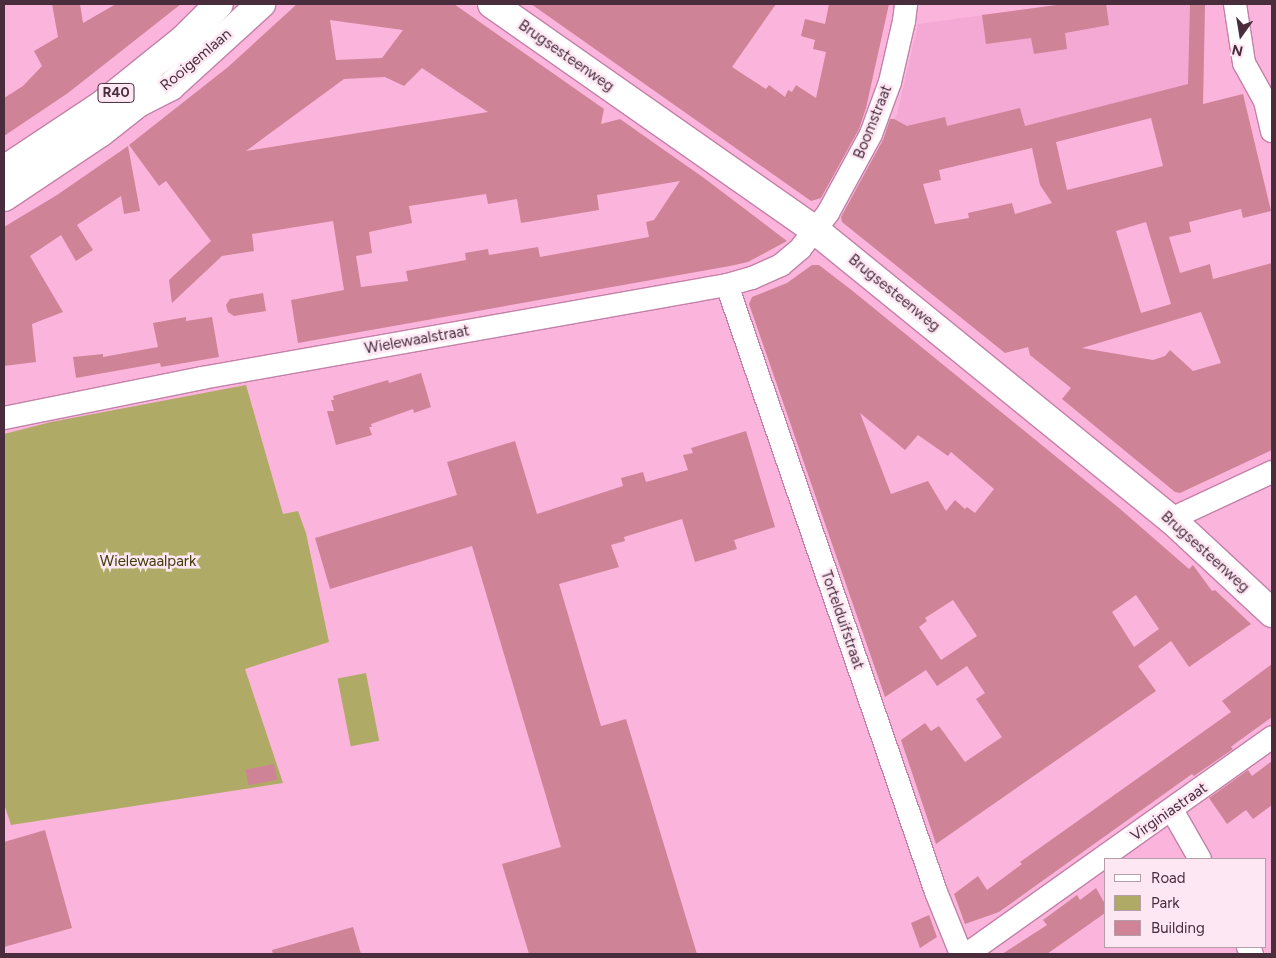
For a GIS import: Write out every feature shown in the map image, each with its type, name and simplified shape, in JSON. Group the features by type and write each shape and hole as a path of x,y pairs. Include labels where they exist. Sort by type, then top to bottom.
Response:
{"street":[{"name":"Rooigemlaan","path":"4,170 102,105 184,39 219,4"},
{"name":"Rooigemlaan","path":"4,197 100,133 138,103 171,86 261,4"},
{"name":"Brugsesteenweg","path":"492,4 815,230 1170,519 1272,613"},
{"name":"Boomstraat","path":"815,230 843,188 871,134 890,82 906,4"},
{"path":"1235,4 1244,63 1269,100 1272,130"},
{"name":"Wielewaalstraat","path":"4,418 202,378 727,285 752,278 781,265 800,249 815,230"},
{"name":"Tortelduifstraat","path":"727,285 936,892 961,954"},
{"path":"1170,519 1272,472"},
{"name":"Virginiastraat","path":"967,954 1172,810 1272,737"},
{"path":"1172,810 1199,858"}],"shaded area":[{"path":"1064,4 1205,4 1203,105 855,190 897,114 918,24"}],"green space":[{"name":"Wielewaalpark","path":"246,385 283,514 298,511 306,533 329,642 245,669 283,783 11,825 4,804 4,434 51,422"},
{"path":"366,673 379,741 351,746 338,679"}],"building":[{"path":"52,4 80,4 83,23 116,4 181,4 68,93 4,136 4,98 23,86 42,66 34,51 58,37"},
{"path":"297,4 454,4 604,109 601,124 620,119 704,178 787,241 748,262 730,266 298,343 291,300 344,290 333,221 252,234 254,251 222,256 172,303 169,280 211,241 166,181 159,186 129,145 228,67","holes":["330,20 344,22 403,30 382,58 336,60","422,68 488,112 246,151 344,79 385,77 404,86","680,181 654,220 646,222 649,237 540,257 538,247 489,255 488,249 465,253 466,260 406,271 408,281 361,287 356,256 372,253 369,232 412,223 409,206 486,194 488,204 517,199 521,223 599,210 597,195"]},
{"path":"531,4 776,4 732,67 766,89 769,85 785,97 788,90 792,92 796,85 816,98 826,52 813,49 815,40 801,36 805,19 825,24 829,4 889,4 866,108 859,129 821,198 811,201"},
{"path":"1064,4 1106,4 1109,25 1065,33 1067,49 1034,54 1031,38 986,44 982,15"},
{"path":"1190,4 1205,4 1203,104 1243,94 1271,211 1243,218 1241,209 1189,222 1191,232 1169,237 1180,273 1210,264 1213,279 1272,263 1272,450 1180,493 1175,492 1062,399 1071,388 1030,355 1028,347 1005,353 842,222 841,217 883,140 890,119 894,119 907,126 945,117 947,126 1020,108 1025,126 1188,84","holes":["1151,118 1163,166 1067,190 1056,142","1032,148 1040,185 1052,203 1015,214 1012,203 968,213 969,218 935,224 923,184 941,180 939,170","1146,222 1171,304 1141,313 1116,231","1201,312 1221,363 1193,371 1170,350 1165,356 1153,360 1082,348"]},
{"path":"128,146 140,211 124,214 121,196 77,225 93,250 76,261 61,235 30,256 63,312 32,324 36,362 4,366 4,227 57,195"},
{"path":"812,265 819,265 1119,508 1189,569 1193,565 1212,591 1215,590 1251,624 1189,667 1171,641 1138,666 1156,691 936,844 901,740 925,723 931,731 939,726 965,762 1002,737 976,699 985,693 967,666 937,686 926,670 885,697 749,304 752,297 787,283","holes":["860,413 905,450 918,435 948,456 951,452 994,489 975,513 967,507 965,509 955,500 946,511 928,481 891,494","1136,595 1159,629 1134,647 1112,612","953,600 977,636 941,660 919,627 927,621 925,618"]},
{"path":"263,293 266,311 234,316 228,312 226,305 230,299"},
{"path":"186,317 186,321 212,317 219,357 161,367 160,363 76,378 73,357 103,354 103,357 158,347 153,323"},
{"path":"421,373 431,407 414,413 413,409 371,424 372,427 369,427 372,435 336,445 327,411 334,411 331,400 334,400 333,396 388,380 389,383"},
{"path":"746,431 775,527 734,540 737,549 695,562 682,519 624,537 625,541 611,545 619,567 559,584 601,726 626,719 697,954 529,954 502,864 561,847 472,546 330,589 315,538 457,495 447,462 515,441 537,514 623,486 621,478 643,472 646,482 688,470 683,455 693,453 691,448"},
{"path":"1272,664 1272,717 1231,747 1233,749 1194,776 1192,774 999,912 965,924 954,894 978,876 987,890 1022,864 1020,862 1231,712 1222,701"},
{"path":"1272,761 1272,805 1253,819 1246,810 1227,824 1209,798 1248,770 1252,776"},
{"path":"274,764 277,780 249,785 246,770"},
{"path":"45,830 72,928 4,947 4,842"},
{"path":"1096,888 1104,902 1104,914 1047,954 1002,954 1047,925 1043,920 1077,895 1080,900"},
{"path":"929,915 937,937 920,948 911,923"},
{"path":"353,927 361,954 273,954 272,950"}]}
